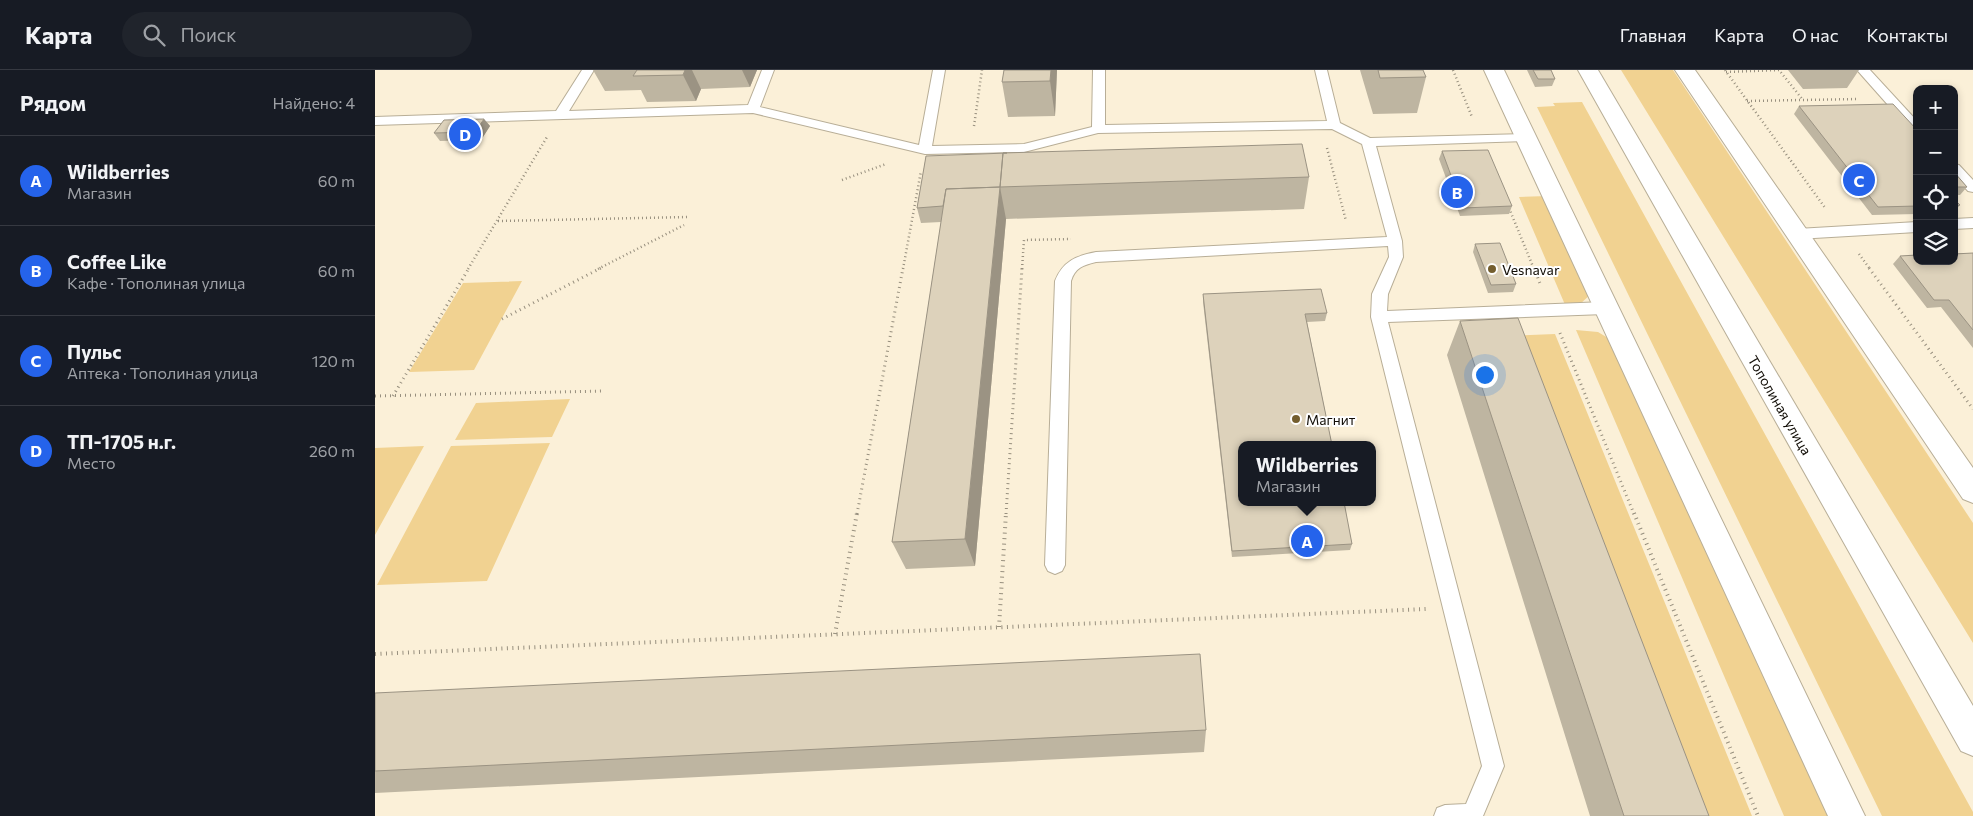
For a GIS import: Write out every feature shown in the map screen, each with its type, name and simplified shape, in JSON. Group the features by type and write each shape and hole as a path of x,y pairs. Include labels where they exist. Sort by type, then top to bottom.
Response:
{"street":[{"path":"1494,70 1847,816"},
{"name":"Тополиная улица","path":"1588,70 1973,739"},
{"path":"1685,70 1973,491"}],"lane":[{"path":"560,115 588,70"},
{"path":"753,109 768,70"},
{"path":"924,156 939,70"},
{"path":"1098,129 1099,70"},
{"path":"1321,70 1334,125"},
{"path":"1863,70 1913,125"},
{"path":"375,121 753,109 924,156 971,149 1023,148 1098,129 1334,125 1368,142 1525,137"},
{"path":"1368,142 1395,240 1395,257 1380,294 1379,317 1493,766 1472,815 1445,816"},
{"path":"1958,172 1973,188"},
{"path":"1958,224 1973,223"},
{"path":"1797,234 1913,227"},
{"path":"1055,565 1063,281 1067,269 1078,261 1096,257 1395,240"},
{"path":"1379,317 1605,308"}],"path":[{"path":"971,149 982,70"},
{"path":"1453,70 1481,138"},
{"path":"1726,72 1779,70 1803,100"},
{"path":"1747,101 1888,98"},
{"path":"393,396 560,115"},
{"path":"1327,147 1346,223"},
{"path":"835,634 924,156 893,162 842,180"},
{"path":"1507,202 1758,816"},
{"path":"497,220 688,217"},
{"path":"502,318 684,225"},
{"path":"375,396 604,391"},
{"path":"375,654 1453,608"}],"shaded area":[{"path":"1621,70 1673,70 1973,523 1973,643"},
{"path":"1582,102 1973,812 1973,816 1882,816 1537,107 1555,106 1553,103"},
{"path":"1548,196 1591,294 1580,304 1566,307 1519,197"},
{"path":"522,281 474,370 409,372 463,283"},
{"path":"1576,330 1598,332 1613,341 1830,816 1784,816"},
{"path":"1555,334 1752,816 1683,816 1508,336"},
{"path":"570,399 552,437 455,440 476,403"},
{"path":"550,443 487,581 377,585 451,446"},
{"path":"424,446 375,535 375,448"}],"building":[{"path":"637,70 685,70 683,75 633,76"},
{"path":"1004,70 1051,70 1050,81 1002,82"},
{"path":"1378,70 1423,70 1426,77 1380,78"},
{"path":"1533,70 1551,70 1555,79 1538,79"},
{"path":"1893,104 1913,126 1913,206 1878,207 1799,106"},
{"path":"484,119 475,132 434,133 444,120"},
{"path":"1302,144 1309,177 1000,187 1003,153"},
{"path":"1488,150 1512,206 1463,208 1442,151"},
{"path":"1003,153 1000,187 946,189 943,206 917,208 926,156"},
{"path":"1958,177 1967,187 1958,187"},
{"path":"1000,187 965,539 892,542 946,189"},
{"path":"1500,243 1516,284 1491,285 1475,244"},
{"path":"1973,253 1973,330 1949,300 1934,300 1900,256 1913,255 1913,265 1958,265 1958,254"},
{"path":"1321,289 1327,313 1305,314 1331,441 1238,441 1238,506 1345,506 1352,544 1232,551 1203,294"},
{"path":"1518,318 1709,816 1624,816 1460,321"},
{"path":"1200,654 1206,730 375,771 375,693"}],"place":[{"name":"ТП-1705 н.г.","path":"465,134"},
{"name":"Пульс","path":"1859,180"},
{"name":"Coffee Like","path":"1457,192"},
{"name":"Vesnavar","path":"1492,269"},
{"name":"Магнит","path":"1296,419"},
{"name":"Wildberries","path":"1307,541"}]}
